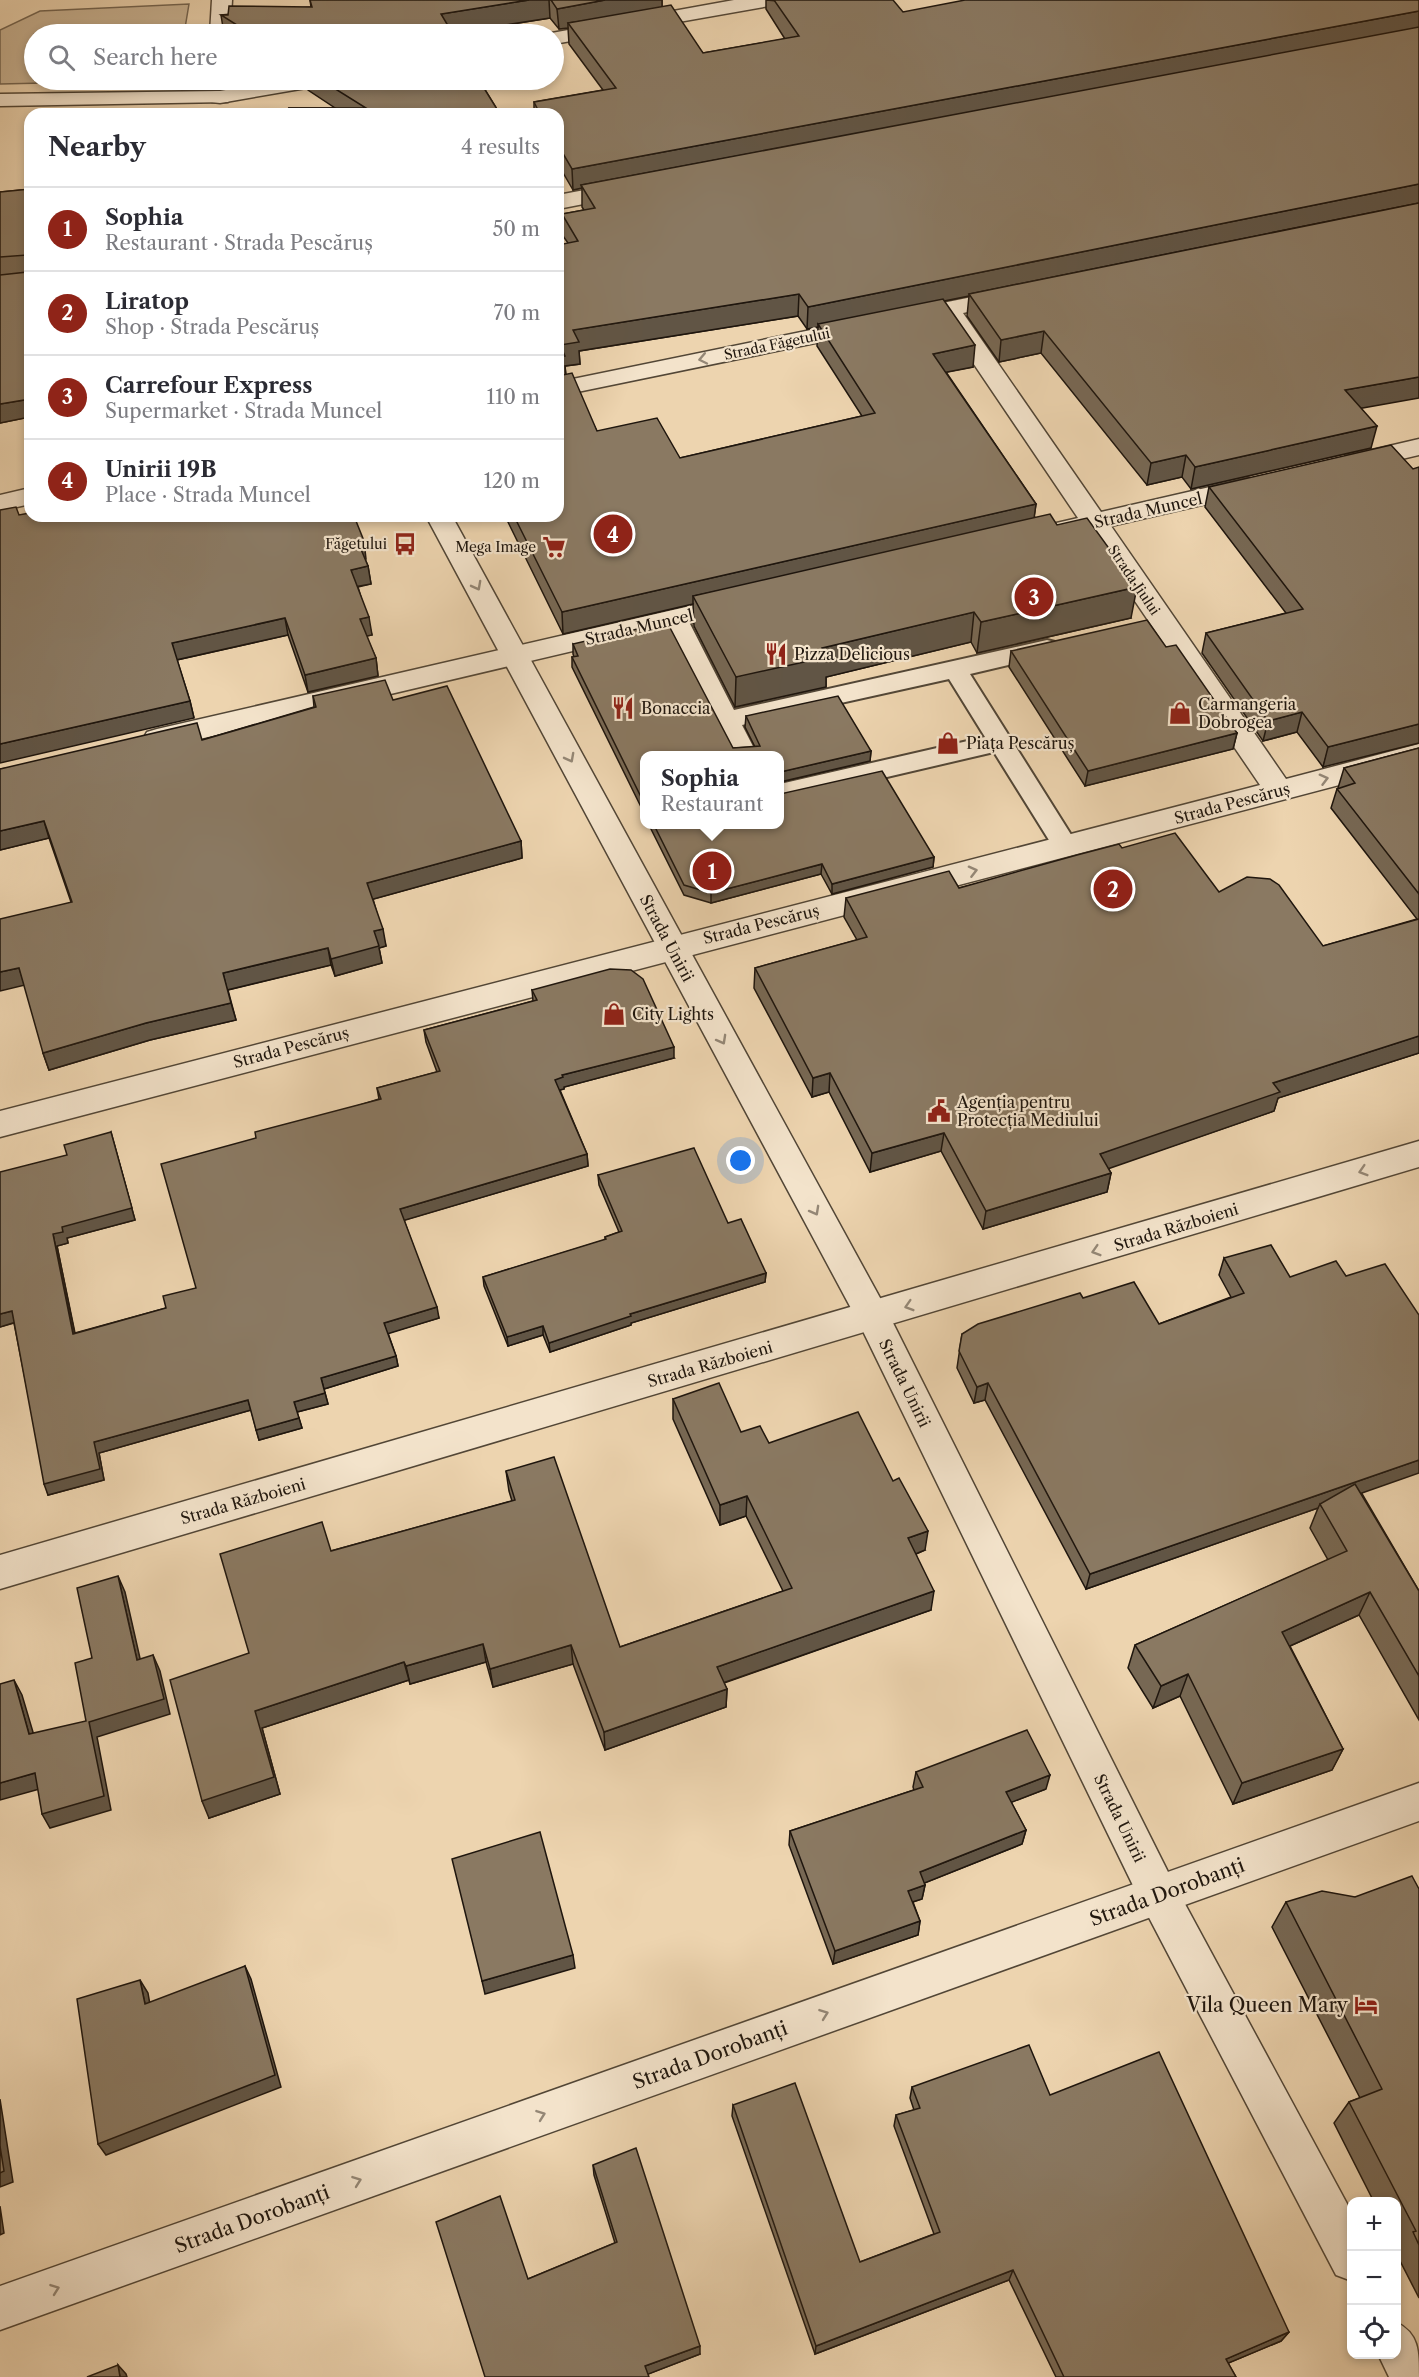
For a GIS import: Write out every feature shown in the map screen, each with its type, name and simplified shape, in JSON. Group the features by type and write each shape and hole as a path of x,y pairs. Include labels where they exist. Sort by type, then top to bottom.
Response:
{"street":[{"path":"221,24 222,0"},
{"path":"564,36 769,0"},
{"path":"0,100 222,97 262,90"},
{"path":"564,201 651,185"},
{"name":"Strada Făgetului","path":"564,388 1029,293"},
{"name":"Strada Jiului","path":"948,309 1094,522 1151,624 1279,791"},
{"path":"1326,468 1419,447"},
{"name":"Strada Muncel","path":"1024,538 1268,482"},
{"path":"0,502 24,497"},
{"name":"Strada Unirii","path":"442,522 873,1317 1158,1894 1348,2251"},
{"name":"Strada Muncel","path":"137,744 757,600"},
{"name":"Strada Pescăruș","path":"0,1124 1419,754"},
{"name":"Strada Războieni","path":"0,1572 873,1317 1419,1154"},
{"name":"Strada Dorobanți","path":"0,2308 1419,1802"},
{"path":"1401,2353 1414,2377"}],"lane":[{"path":"675,618 743,751"},
{"path":"727,720 1070,643"},
{"path":"955,670 1066,847"},
{"path":"784,792 1000,742"}],"shaded area":[{"path":"189,4 186,24 24,24 24,83 0,84 0,30 40,11"}],"building":[{"path":"310,0 529,0 441,14 447,24 235,24 221,15 228,15 229,6 312,7"},
{"path":"551,0 605,0 557,9"},
{"path":"774,0 893,0 903,12 965,0 1419,0 1419,11 572,169 564,155 564,108 537,108 534,102 616,88 568,23 671,5 703,53 799,36"},
{"path":"1419,27 1419,184 808,307 799,294 573,330 579,342 564,344 564,244 578,241 564,214 595,208 581,185"},
{"path":"337,90 485,90 496,108 366,108"},
{"path":"24,190 24,255 0,257 0,192"},
{"path":"1419,203 1419,377 1345,390 1377,426 1195,467 1186,455 1151,463 1044,331 1001,340 969,294"},
{"path":"24,272 24,400 0,404 0,275"},
{"path":"943,299 975,345 933,354 1036,504 562,612 517,522 564,522 564,375 572,373 597,431 657,418 680,458 875,413 818,324"},
{"path":"1391,445 1413,469 1419,467 1419,724 1328,747 1302,712 1268,721 1206,633 1303,609 1209,487"},
{"path":"16,507 19,515 24,514 24,522 356,522 364,541 358,542 368,566 351,570 369,617 360,619 376,658 305,675 285,618 172,643 190,701 0,744 0,510"},
{"path":"1050,514 1057,525 1087,518 1137,587 981,622 974,612 822,648 827,657 736,677 693,596"},
{"path":"1147,620 1166,647 1176,645 1237,733 1088,771 1011,651"},
{"path":"667,622 733,748 760,746 746,716 838,696 871,751 784,771 784,751 640,751 640,795 572,657 578,656 573,644"},
{"path":"385,680 393,700 447,686 521,841 367,883 383,929 374,931 379,946 331,959 328,948 223,973 231,1003 146,1023 43,1053 19,968 0,972 0,919 72,902 44,821 0,831 0,769 197,723 202,740 316,707 313,696"},
{"path":"1419,748 1419,894 1337,789 1355,783 1344,768"},
{"path":"882,771 934,857 832,884 822,864 711,893 684,885 656,829 784,829 784,793"},
{"path":"1175,833 1219,892 1247,877 1270,879 1279,885 1323,946 1419,919 1419,1036 1273,1083 1280,1092 1100,1154 1111,1173 986,1211 944,1133 872,1153 830,1073 813,1078 755,968 867,937 846,898 949,871 959,888 1119,844 1122,848"},
{"path":"610,969 631,970 643,979 674,1047 562,1075 563,1077 555,1080 587,1154 400,1209 437,1307 384,1323 396,1356 321,1378 325,1393 294,1402 299,1418 256,1430 248,1400 94,1442 100,1469 44,1484 12,1311 0,1314 0,1172 67,1155 64,1145 111,1132 132,1208 62,1227 63,1232 53,1234 73,1334 166,1308 163,1296 196,1288 161,1164 256,1138 255,1132 381,1099 377,1088 440,1071 424,1030 537,1000 532,990"},
{"path":"694,1148 728,1223 741,1219 766,1273 630,1314 631,1316 549,1343 543,1326 507,1337 483,1277 606,1239 605,1237 622,1231 598,1175"},
{"path":"1271,1245 1290,1277 1336,1261 1346,1276 1385,1264 1419,1315 1419,1460 1090,1574 988,1383 977,1387 959,1351 962,1334 978,1324 1080,1293 1083,1298 1134,1282 1159,1324 1244,1293 1224,1258"},
{"path":"719,1383 741,1432 760,1426 769,1443 858,1412 893,1481 899,1478 928,1531 908,1538 934,1591 717,1667 727,1689 604,1732 571,1645 490,1669 483,1644 406,1666 404,1662 255,1711 274,1777 202,1801 170,1680 249,1653 220,1554 322,1522 331,1551 515,1500 506,1471 554,1457 620,1647 792,1588 747,1496 720,1505 673,1399"},
{"path":"1355,1484 1419,1591 1419,1676 1370,1592 1282,1632 1343,1749 1242,1783 1188,1674 1161,1686 1135,1645 1347,1551 1320,1504"},
{"path":"118,1576 137,1660 153,1655 164,1699 89,1722 104,1796 42,1814 35,1773 0,1783 0,1684 14,1680 29,1734 86,1721 75,1663 92,1658 77,1588"},
{"path":"1027,1730 1050,1775 1006,1792 1026,1830 920,1872 925,1885 908,1891 920,1921 835,1951 790,1831 923,1787 916,1772"},
{"path":"540,1832 573,1955 482,1981 452,1859"},
{"path":"1412,1876 1419,1889 1419,2245 1413,2232 1416,2231 1401,2202 1401,2197 1398,2197 1349,2102 1382,2089 1286,1902 1322,1891 1355,1897"},
{"path":"245,1966 275,2075 98,2144 77,1999 140,1980 145,2004"},
{"path":"1029,2045 1050,2095 1159,2052 1289,2332 1226,2359 1236,2377 1064,2377 1013,2270 816,2346 733,2105 795,2083 860,2262 940,2232 896,2115 920,2108 912,2087"},
{"path":"0,2146 4,2171 0,2173"},
{"path":"636,2148 700,2346 645,2366 649,2377 485,2377 436,2222 500,2196 528,2279 617,2242 593,2165"},
{"path":"118,2365 120,2377 87,2377"}],"place":[{"name":"Unirii 19B","path":"613,534"},
{"name":"Făgetului","path":"405,544"},
{"name":"Mega Image","path":"554,547"},
{"name":"Carrefour Express","path":"1034,597"},
{"name":"Pizza Delicious","path":"776,654"},
{"name":"Bonaccia","path":"623,708"},
{"name":"Carmangeria Dobrogea","path":"1180,713"},
{"name":"Piața Pescăruș","path":"948,743"},
{"name":"Sophia","path":"712,871"},
{"name":"Liratop","path":"1113,889"},
{"name":"City Lights","path":"614,1014"},
{"name":"Agenția pentru Protecția Mediului","path":"939,1111"},
{"name":"Vila Queen Mary","path":"1366,2005"}]}
